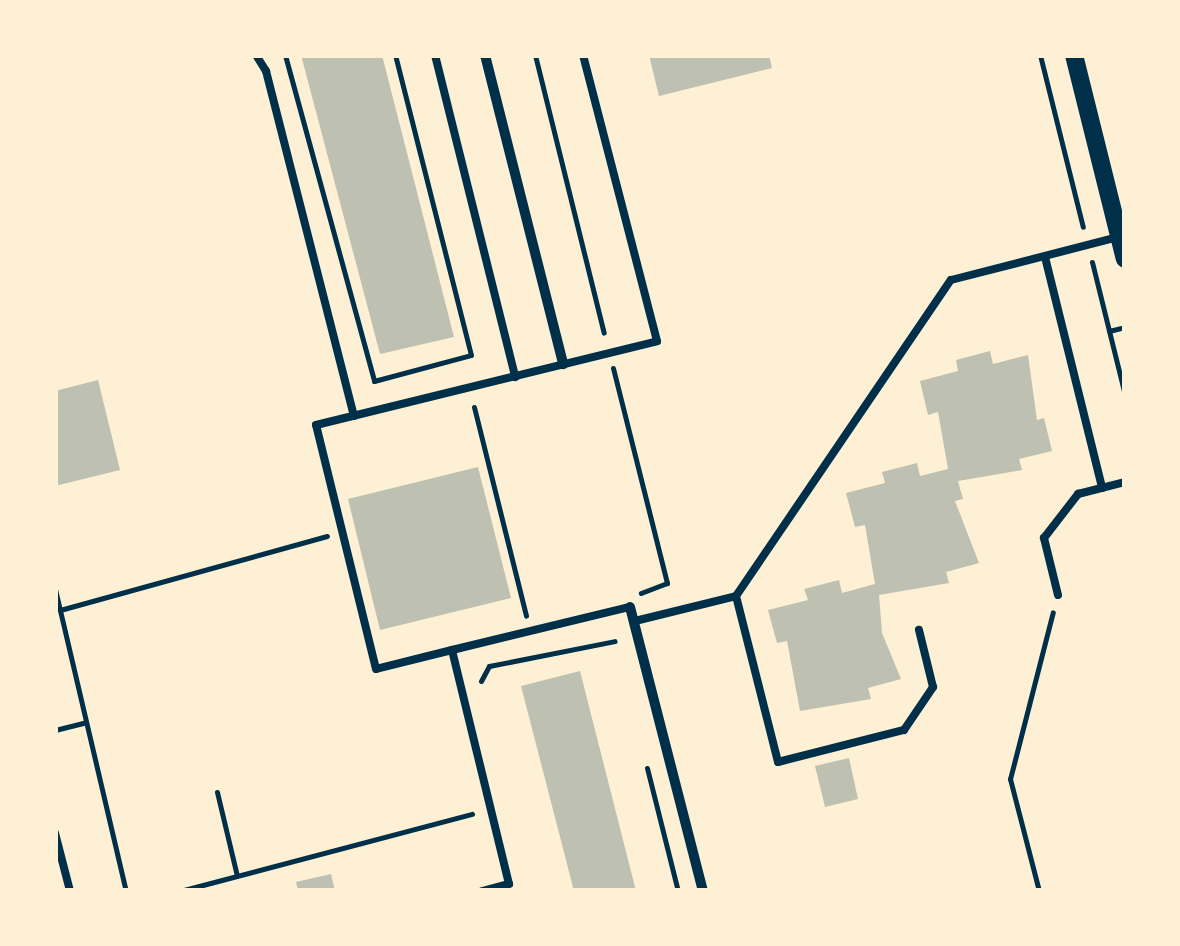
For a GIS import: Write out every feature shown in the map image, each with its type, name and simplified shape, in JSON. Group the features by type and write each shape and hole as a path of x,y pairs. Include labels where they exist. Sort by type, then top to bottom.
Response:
{"street":[{"path":"485,55 563,364"},
{"path":"1074,55 1125,259"},
{"path":"630,602 703,891"}],"lane":[{"path":"256,55 266,72 354,416"},
{"path":"434,55 515,376"},
{"path":"583,55 657,341 316,425 376,669 630,602"},
{"path":"635,621 736,596 951,280 1120,237"},
{"path":"1046,257 1102,488"},
{"path":"1058,595 1044,538 1078,494 1125,482"},
{"path":"736,596 778,762 904,730 933,687 919,630"},
{"path":"452,650 509,884 482,891"},
{"path":"55,833 70,891"}],"path":[{"path":"285,55 374,380 471,356 394,55"},
{"path":"535,55 667,583 630,602"},
{"path":"1109,330 1125,328"},
{"path":"460,410 478,406 527,620"},
{"path":"60,610 343,532"},
{"path":"55,589 126,891"},
{"path":"1039,891 1010,780 1058,595"},
{"path":"510,625 544,616"},
{"path":"476,690 489,666 614,637"},
{"path":"55,730 86,722"},
{"path":"217,792 236,876"},
{"path":"180,891 491,809"}],"building":[{"path":"301,55 382,55 454,337 380,354"},
{"path":"649,55 769,55 772,68 659,96"},
{"path":"990,351 993,364 1028,355 1037,420 1044,418 1052,451 1019,459 1022,470 958,481 963,499 955,501 979,563 946,572 949,583 879,595 882,633 901,679 868,688 871,699 800,711 787,641 777,643 768,610 808,600 804,589 839,580 842,593 875,584 865,525 855,527 846,493 885,483 882,472 917,463 920,476 948,469 938,412 928,415 920,381 958,371 956,360"},
{"path":"98,380 120,470 55,486 55,391"},
{"path":"478,467 511,598 380,630 348,499"},
{"path":"580,671 636,891 574,891 521,686"},
{"path":"849,758 858,799 825,807 815,766"},
{"path":"331,874 335,891 298,891 296,882"}]}
